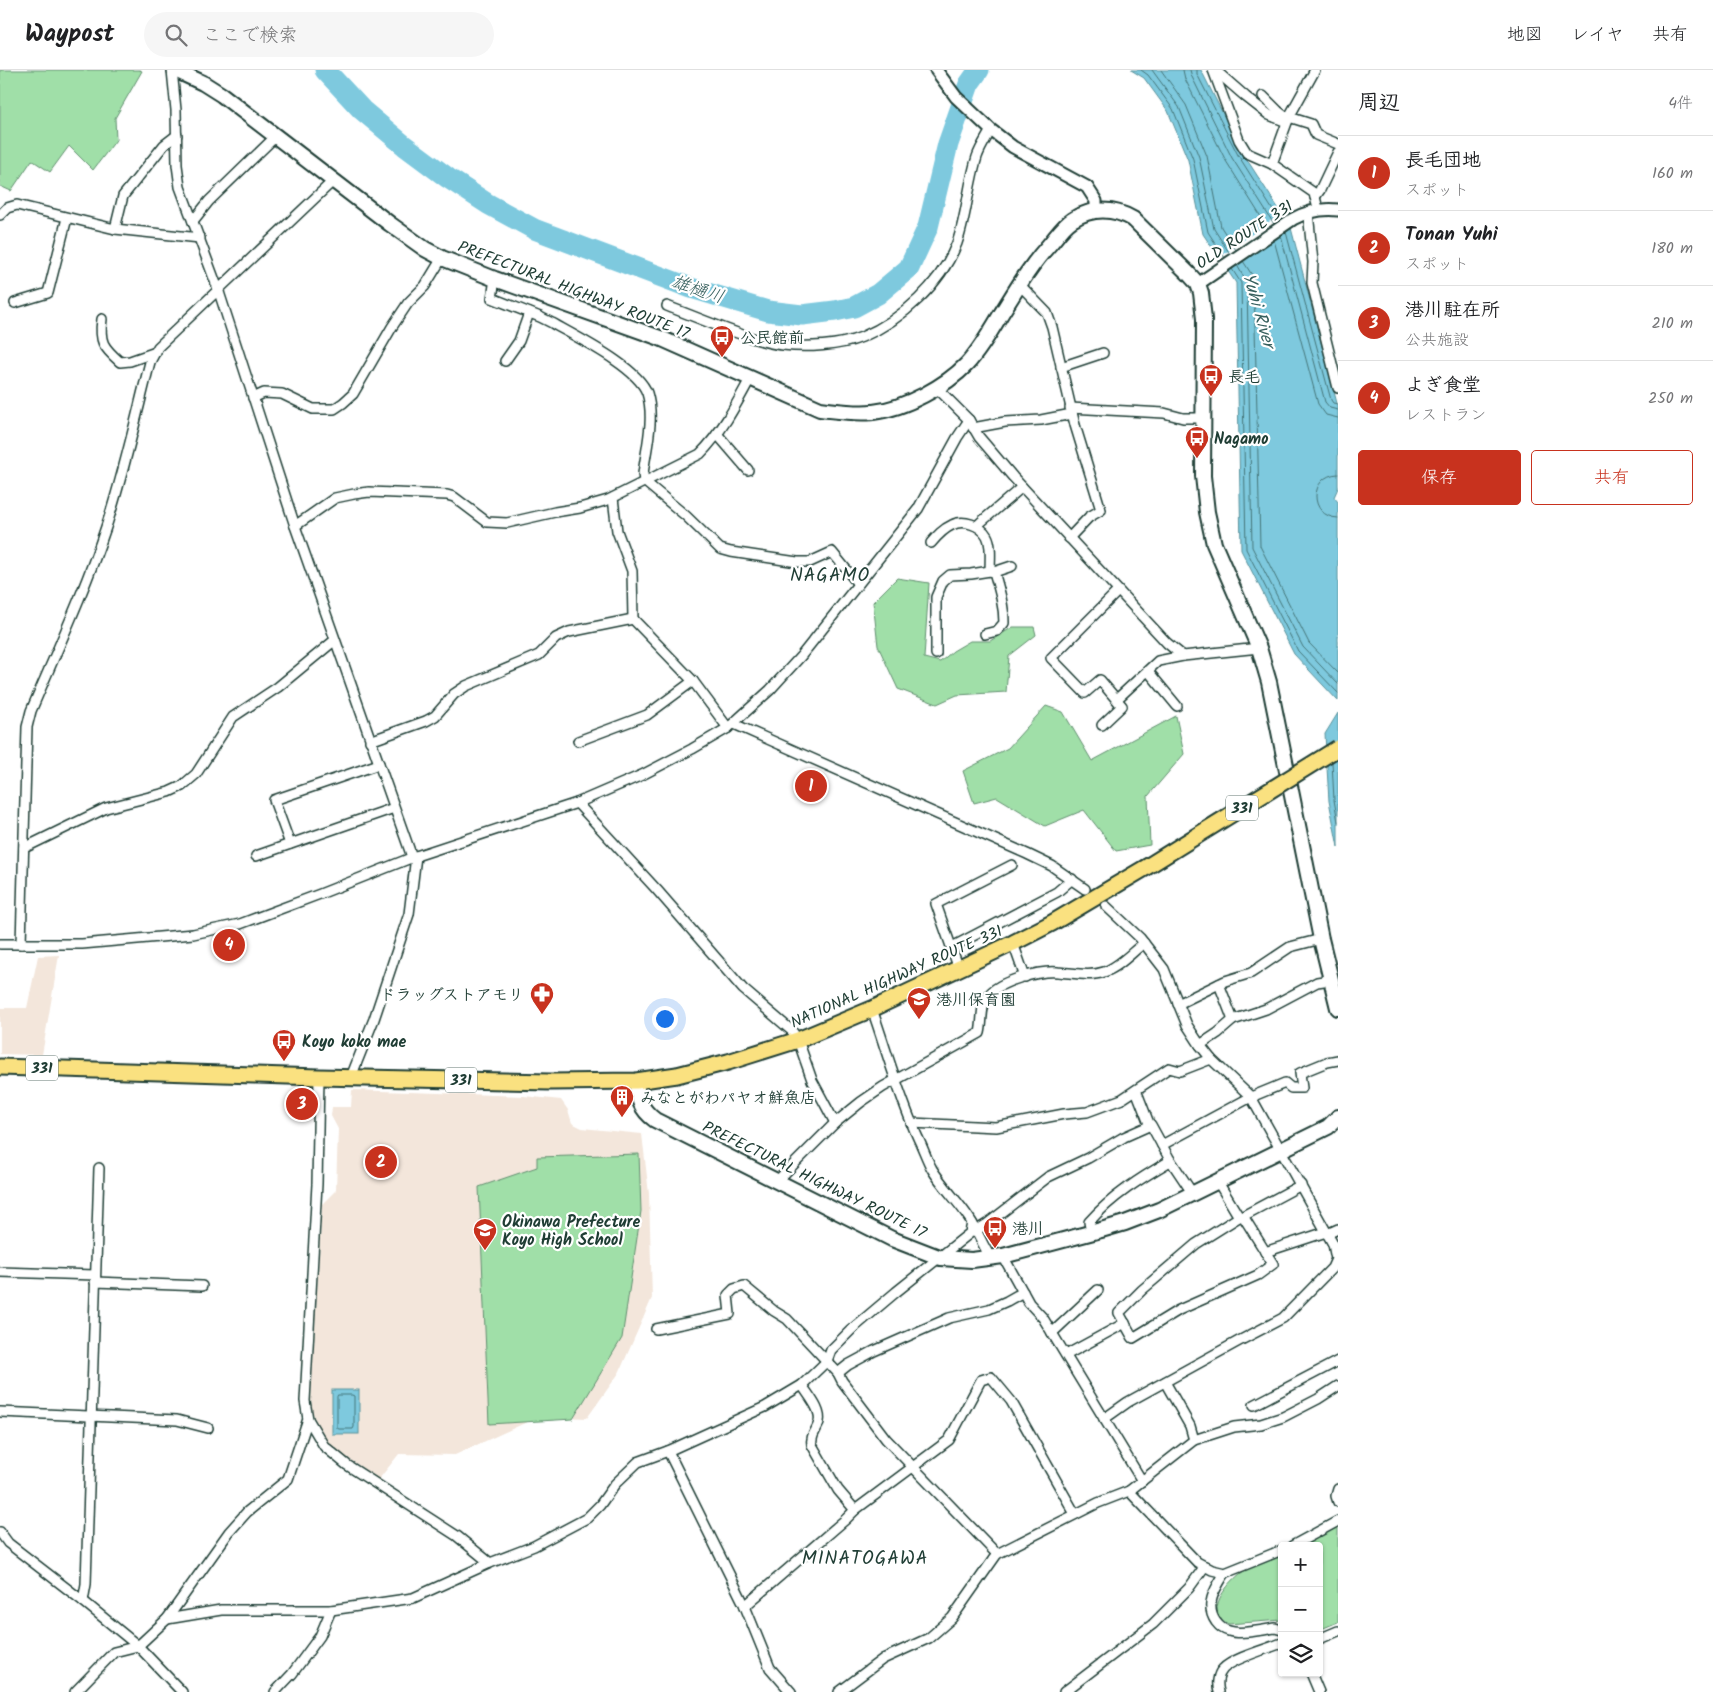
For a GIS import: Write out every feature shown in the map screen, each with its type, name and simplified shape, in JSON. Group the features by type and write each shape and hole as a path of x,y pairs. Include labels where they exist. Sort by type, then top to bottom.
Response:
{"highway":[{"name":"NATIONAL HIGHWAY ROUTE 331","path":"0,1067 540,1082 636,1081 686,1074 798,1040 872,1009 1013,943 1052,923 1145,868 1338,748"}],"main road":[{"name":"PREFECTURAL HIGHWAY ROUTE 17","path":"174,70 203,83 222,95 390,224 442,258 660,338 820,409 849,413 875,412 905,404 937,388 955,375 972,358 1036,260 1072,220 1096,211 1113,211 1133,219 1198,284"},
{"path":"1198,284 1201,292 1204,319 1203,476 1210,527 1214,544 1259,648 1269,682 1321,939 1338,1008"},
{"name":"PREFECTURAL HIGHWAY ROUTE 17","path":"636,1081 639,1100 646,1114 655,1120 892,1239 941,1258 972,1260 997,1257 1125,1223 1160,1210 1328,1127 1338,1117"}],"street":[{"path":"174,70 177,165 180,187 218,289 295,526 394,808 414,856 410,914 374,1019 351,1077"},
{"path":"936,70 956,97 991,130 1013,147 1087,187 1096,201 1096,211"},
{"path":"1214,70 1268,115 1311,124 1316,135 1338,144"},
{"path":"1214,70 1239,140 1247,152 1272,164 1314,193 1315,197"},
{"path":"1272,164 1288,119 1315,70"},
{"path":"1263,96 1288,119"},
{"path":"667,306 737,333 782,345 810,346 840,342 860,338 879,328 906,310 922,295 945,266 957,243 978,156 991,130"},
{"path":"115,229 123,196 164,145 177,135"},
{"path":"193,221 209,201 276,136"},
{"path":"1338,152 1315,197 1313,210 1312,283 1338,388"},
{"path":"21,944 27,727 31,711 91,569 106,527 120,481 150,362 158,346 334,180"},
{"path":"0,215 7,208 17,204 115,229 200,238"},
{"name":"OLD ROUTE 331","path":"1198,284 1293,219 1313,210 1338,210"},
{"path":"15,304 48,293 67,218"},
{"path":"253,398 264,393 282,394 313,409 334,409 343,403 353,394 392,327 408,303 425,286 442,258"},
{"path":"495,279 492,298 552,323 625,366 642,384 647,394 650,425 643,474 644,482 686,516 720,549 797,562 810,562 832,552 858,584"},
{"path":"1019,284 1047,313 1052,327 1071,411 1101,510 1089,517 1069,538"},
{"path":"505,361 519,341 529,313"},
{"path":"102,319 101,342 120,362 130,361 156,352"},
{"path":"1061,368 1103,353"},
{"path":"295,526 336,498 369,492 447,494 454,497 487,522 497,523 507,523 580,508 613,498 700,454 731,414 750,379"},
{"path":"937,388 971,424 978,438 1022,487 1167,643 1183,656"},
{"path":"0,944 82,944 193,934 240,924 312,898 414,856 577,803 642,775 731,726 770,690 801,656 918,509 957,438 971,424 1041,420 1071,411 1164,413 1183,418 1204,418"},
{"path":"717,434 748,470"},
{"path":"978,526 988,515 1022,487"},
{"path":"613,498 617,531 632,571 633,618 693,680 731,726 1027,854 1052,866 1085,888"},
{"path":"931,543 954,523 978,526 988,537 992,572 1004,608 1004,623 996,631 985,634"},
{"path":"936,654 936,597 943,581 950,575 992,572 1012,566"},
{"path":"1102,725 1122,706 1100,680 1085,693 1051,658 1118,590"},
{"path":"370,740 426,721 435,716 454,694 466,686 539,655 556,638 577,630 633,618"},
{"path":"24,848 106,808 169,792 182,786 196,774 233,717 278,687 335,640"},
{"path":"1117,700 1158,661 1183,656 1259,648"},
{"path":"1148,671 1177,706"},
{"path":"578,741 647,715 693,680"},
{"path":"290,844 274,800 379,764"},
{"path":"577,803 657,890 743,989 792,1031 798,1040 812,1080 835,1123"},
{"path":"256,856 394,808"},
{"path":"959,969 936,904 1012,865"},
{"path":"952,947 1057,892 1072,879"},
{"path":"1104,1419 1128,1402 1283,1318 1335,1272 1336,1259 1333,1244 1251,1097 1211,1059 1200,1045 1187,1025 1164,968 1144,942 1106,906"},
{"path":"1178,1004 1219,984 1251,973 1290,947 1321,939"},
{"path":"777,1182 835,1123 868,1097 980,1033 983,1023 983,1007 988,996 1007,983 1025,976 1057,971 1077,974 1105,972 1144,942"},
{"path":"1013,943 1025,976"},
{"path":"1200,1045 1233,1020 1266,1009 1317,982 1330,980"},
{"path":"1219,984 1233,1020"},
{"path":"872,1009 911,1123 932,1168 974,1227 985,1250 997,1257 1029,1303 1043,1318 1142,1481"},
{"path":"911,1123 996,1127 1064,1114 1087,1112 1122,1099 1169,1068 1180,1071 1211,1059"},
{"path":"1162,1144 1251,1097 1285,1083 1291,1088 1302,1088 1300,1073 1327,1062 1338,1060"},
{"path":"319,1077 317,1184 305,1401 308,1419 324,1446 347,1465 457,1536 490,1563"},
{"path":"1136,1090 1150,1126 1170,1161 1193,1194"},
{"path":"166,1619 222,1610 331,1610 413,1598 490,1563 534,1546 587,1518 600,1505 615,1484 638,1462 668,1451 765,1407 802,1385 827,1361 831,1350 850,1330 970,1234 974,1227 987,1224 1048,1177 1150,1126"},
{"path":"1091,1232 1089,1222 1097,1213 1134,1182 1170,1161"},
{"path":"83,1600 86,1584 99,1168"},
{"path":"1218,1182 1241,1217 1273,1264 1258,1275 1179,1310 1134,1338 1119,1314 1142,1290 1196,1244 1241,1217 1301,1185"},
{"path":"1265,1252 1338,1230"},
{"path":"0,1272 202,1286"},
{"path":"656,1329 730,1314 728,1295 734,1289 744,1286 774,1311 787,1319 827,1361 838,1373 875,1426 912,1467 997,1554"},
{"path":"1052,1333 1098,1290"},
{"path":"838,1373 848,1365 874,1351 949,1318 989,1309 1023,1292"},
{"path":"1066,1355 1125,1323"},
{"path":"1254,1405 1338,1361"},
{"path":"745,1606 855,1510 948,1440 981,1380 991,1377 1011,1401 1075,1514"},
{"path":"1165,1382 1190,1426 1194,1440"},
{"path":"802,1385 819,1415 819,1421 811,1438 812,1445 838,1490 855,1510"},
{"path":"839,1692 883,1659 929,1638 952,1618 997,1554 1075,1514 1128,1491 1194,1440 1234,1427 1261,1424 1283,1417 1338,1386"},
{"path":"0,1412 178,1420 208,1428"},
{"path":"74,1692 114,1652 138,1646 166,1619 229,1532 247,1512 288,1480 308,1419"},
{"path":"668,1451 745,1606 770,1668 791,1692"},
{"path":"1338,1489 1336,1496 1338,1502"},
{"path":"1128,1491 1197,1562 1212,1570 1225,1573 1278,1552"},
{"path":"1299,1542 1338,1521"},
{"path":"0,1532 8,1543 83,1600 138,1646 182,1692"},
{"path":"1064,1692 1153,1624 1189,1588 1205,1566"},
{"path":"1225,1573 1211,1600 1211,1615 1219,1626 1229,1632 1278,1629"},
{"path":"275,1692 292,1674 320,1636 331,1610"},
{"path":"1323,1637 1338,1631"},
{"path":"1219,1692 1218,1679 1222,1670 1234,1662 1278,1645"},
{"path":"1313,1677 1319,1692"}],"shaded area":[{"path":"59,955 42,1055 0,1054 0,1008 27,1008 38,956"},
{"name":"Okinawa Prefecture Koyo High School","path":"352,1090 524,1096 561,1100 568,1110 572,1123 582,1128 642,1134 649,1194 652,1298 619,1373 587,1418 540,1416 455,1455 399,1454 379,1479 331,1447 325,1440 318,1430 311,1399 322,1204 336,1190 338,1129 331,1116 332,1107 351,1107"}],"green space":[{"path":"0,70 142,71 115,118 116,140 93,170 69,146 50,172 32,160 11,191 0,186"},
{"path":"897,578 929,583 924,658 940,662 953,651 970,641 990,641 1013,627 1034,627 1036,635 1009,656 1006,692 957,695 937,704 898,689 878,646 873,602"},
{"path":"1046,706 1063,712 1092,761 1176,716 1184,754 1148,796 1150,845 1116,851 1084,810 1045,826 997,797 974,803 963,771 1008,748"},
{"path":"639,1154 641,1211 622,1338 573,1419 489,1424 479,1187 537,1167 537,1157"},
{"path":"374,1160 382,1160 387,1165 385,1176 374,1178 369,1173 369,1165"},
{"path":"1338,1527 1338,1622 1323,1628 1323,1542 1310,1542"},
{"path":"1278,1557 1278,1620 1228,1624 1222,1620 1217,1610 1220,1598 1232,1581 1245,1570"}],"water":[{"name":"Yuhi River","path":"1131,70 1201,70 1242,152 1291,228 1338,407 1338,488 1334,497 1338,502 1338,701 1294,654 1241,550 1236,283 1203,234 1188,160 1168,111 1144,78"},
{"path":"1338,713 1338,847 1329,801 1325,734"},
{"path":"332,1390 359,1390 359,1434 332,1434"}],"pier":[{"path":"1283,212 1292,226 1226,273 1217,259"}],"waterway":[{"name":"雄樋川","path":"325,70 362,110 405,146 448,178 488,204 534,229 691,288 768,311 802,315 854,307 878,294 909,268 928,227 948,144 969,84 979,70"}],"place":[{"name":"公民館前","path":"722,358"},
{"name":"長毛","path":"1211,397"},
{"name":"Nagamo","path":"1197,459"},
{"name":"長毛団地","path":"811,786"},
{"name":"よぎ食堂","path":"229,945"},
{"name":"ドラッグストアモリ","path":"542,1015"},
{"name":"港川保育園","path":"919,1020"},
{"name":"Koyo koko mae","path":"284,1062"},
{"name":"港川駐在所","path":"302,1104"},
{"name":"みなとがわパヤオ鮮魚店","path":"622,1118"},
{"name":"Tonan Yuhi","path":"381,1162"},
{"name":"港川","path":"995,1249"},
{"name":"Okinawa Prefecture Koyo High School","path":"485,1251"}],"district":[{"name":"NAGAMO","path":"830,574"},
{"name":"MINATOGAWA","path":"865,1557"}]}
